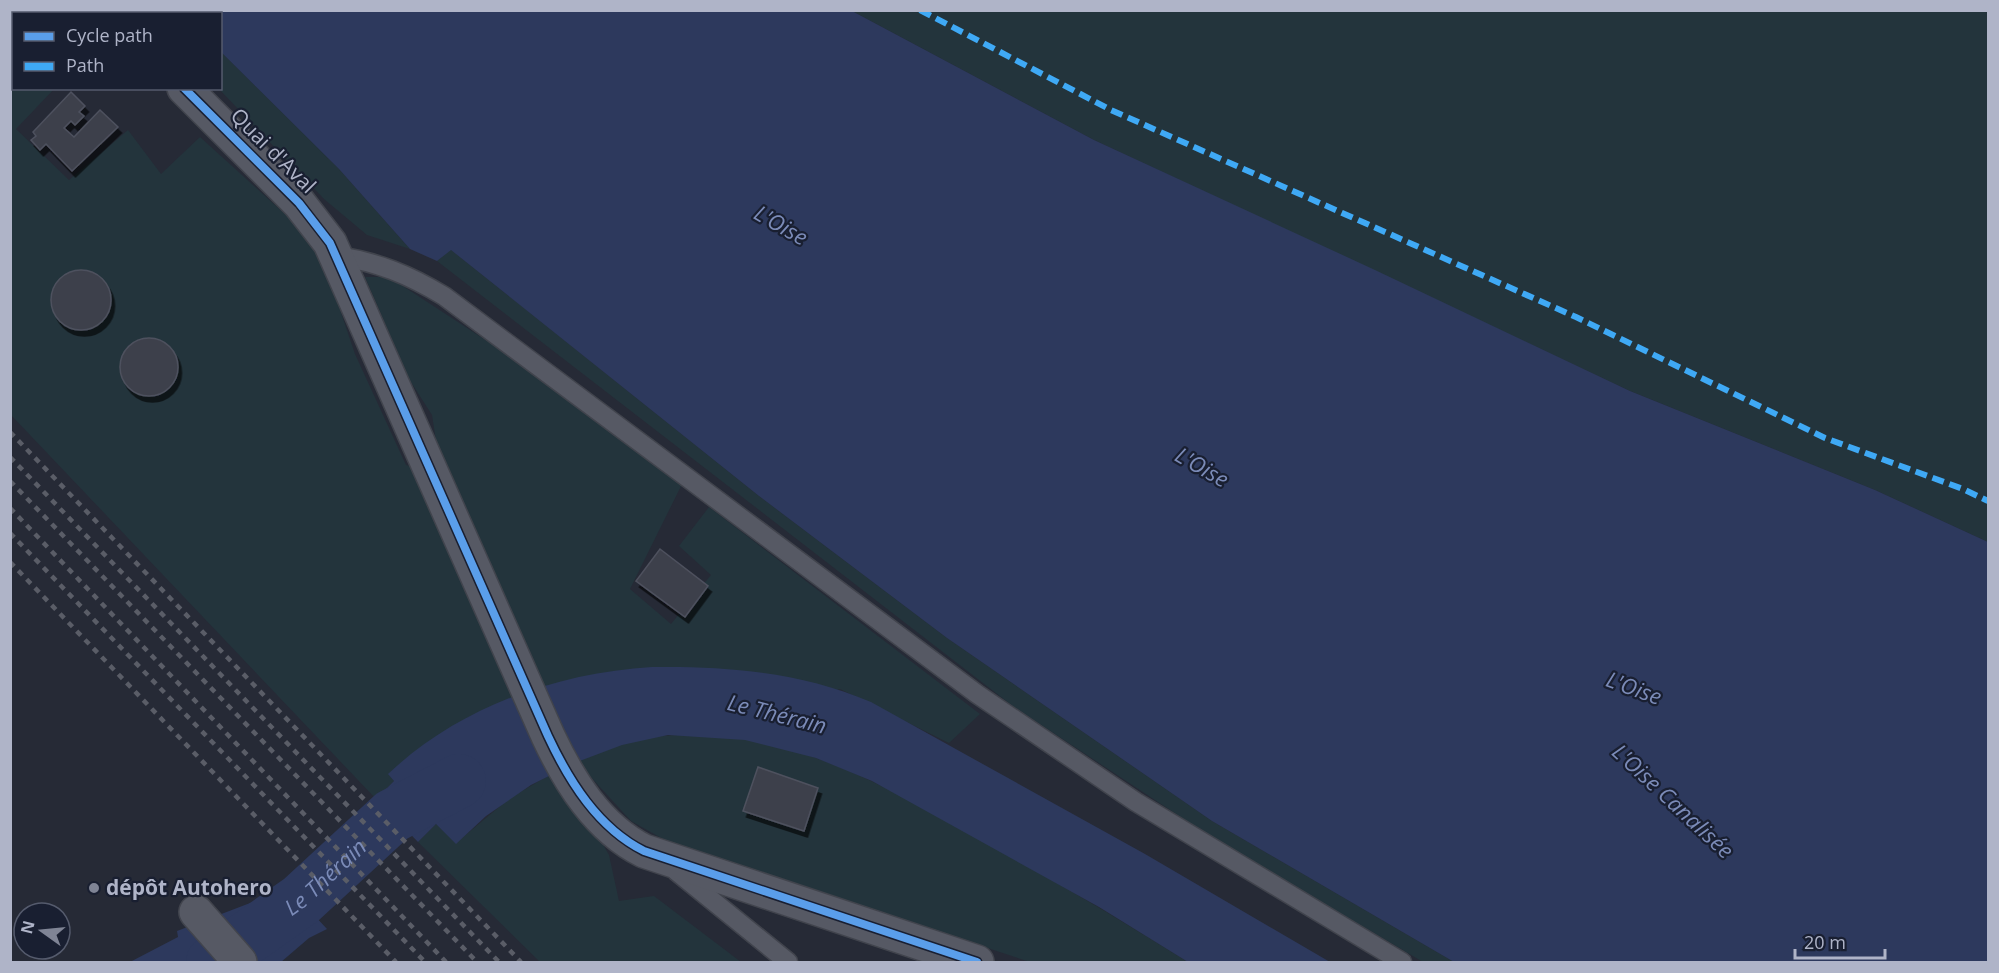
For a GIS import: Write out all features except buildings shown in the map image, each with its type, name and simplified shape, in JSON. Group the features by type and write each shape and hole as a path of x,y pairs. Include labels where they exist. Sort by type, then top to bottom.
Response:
{"street":[{"name":"Quai d'Aval","path":"186,90 299,203 334,250 526,686 566,772 593,809 612,829 632,845 658,856 977,963"},
{"path":"195,912 240,963"}],"lane":[{"path":"334,250 388,267 444,296 977,694 1136,802 1402,963"},
{"path":"658,856 788,963"}],"shaded area":[{"path":"11,11 74,11 76,12 12,12 12,90 53,90 16,129 69,180 128,130 161,174 200,137 318,244 355,354 406,465 420,469 438,454 432,415 409,379 365,277 389,277 507,354 683,482 630,589 671,624 711,575 679,546 709,507 980,714 949,743 840,689 653,737 699,735 745,739 790,749 833,764 917,804 1069,890 1188,962 1030,962 672,844 631,821 577,762 389,774 394,781 376,799 11,415"},
{"path":"852,11 1988,11 1988,542 1875,490 1630,391 1094,140"},
{"path":"222,53 339,169 410,249 367,235 324,199 220,90 222,90"},
{"path":"450,249 759,496 947,638 1212,821 1454,962 1423,962 1211,837 1014,707 437,261"},
{"path":"560,769 609,855 619,901 654,896 741,962 540,962 418,842 436,824 456,843 510,798"}],"water":[{"path":"179,11 852,11 1094,140 1630,391 1875,490 1988,542 1988,962 1454,962 1212,821 947,638 759,496 451,250 437,261 410,249 339,169 222,53 222,12"},
{"path":"652,667 736,670 791,677 871,702 1145,854 1330,962 1188,962 1099,907 872,781 816,758 745,740 668,735 622,745 577,762 531,785 486,816 456,844 436,824 418,842 376,799 394,781 388,774 416,750 477,712 545,686 580,677"},
{"path":"289,888 327,929 309,938 281,962 130,962 178,937 177,931"}],"waterway":[{"name":"Le Thérain","path":"213,962 301,900 392,816 459,781"}],"railway":[{"path":"10,432 521,962"},
{"path":"10,457 499,962"},
{"path":"10,481 477,962"},
{"path":"10,508 446,962"},
{"path":"10,533 425,962"},
{"path":"10,562 396,962"}],"marked path":[{"path":"920,10 1111,110 1576,317 1825,438 1963,489 1988,501"}],"cycle path":[{"path":"186,90 299,203 330,243 548,736 575,786 599,816 613,830 644,851 977,962"}],"place":[{"name":"dépôt Autohero","path":"94,888"}],"water label":[{"name":"L'Oise","path":"781,225"},
{"name":"L'Oise","path":"1202,467"},
{"name":"L'Oise","path":"1634,688"},
{"name":"L'Oise Canalisée","path":"1673,801"}]}
